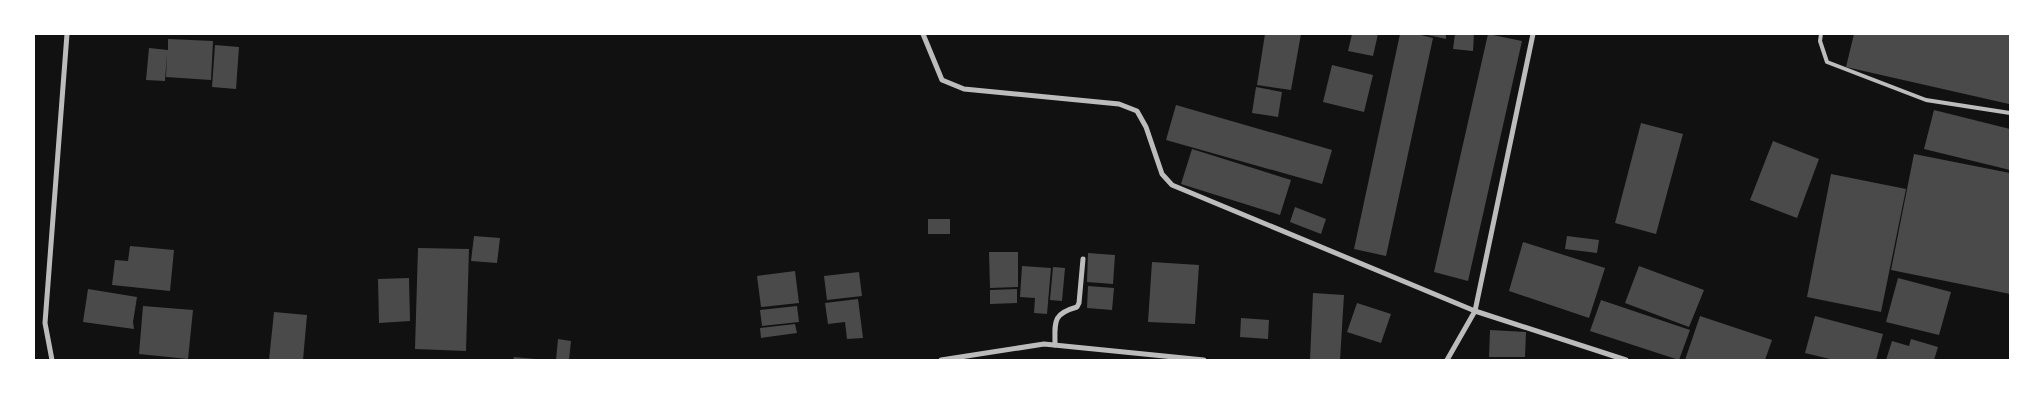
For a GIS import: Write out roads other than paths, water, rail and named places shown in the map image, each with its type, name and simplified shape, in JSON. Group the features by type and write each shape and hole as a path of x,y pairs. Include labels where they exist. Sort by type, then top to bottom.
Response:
{"street":[{"path":"52,360 45,323 67,34"},
{"path":"923,34 942,80 964,89 1119,104 1137,110 1146,127 1162,174 1172,185 1475,311 1626,360"},
{"path":"1447,360 1475,311 1533,34"},
{"path":"1055,345 1055,323 1058,315 1077,307 1079,303 1083,259"},
{"path":"941,360 1022,346 1055,345 1204,360"}],"lane":[{"path":"1820,34 1820,41 1827,62 1926,100 2010,113"}]}
